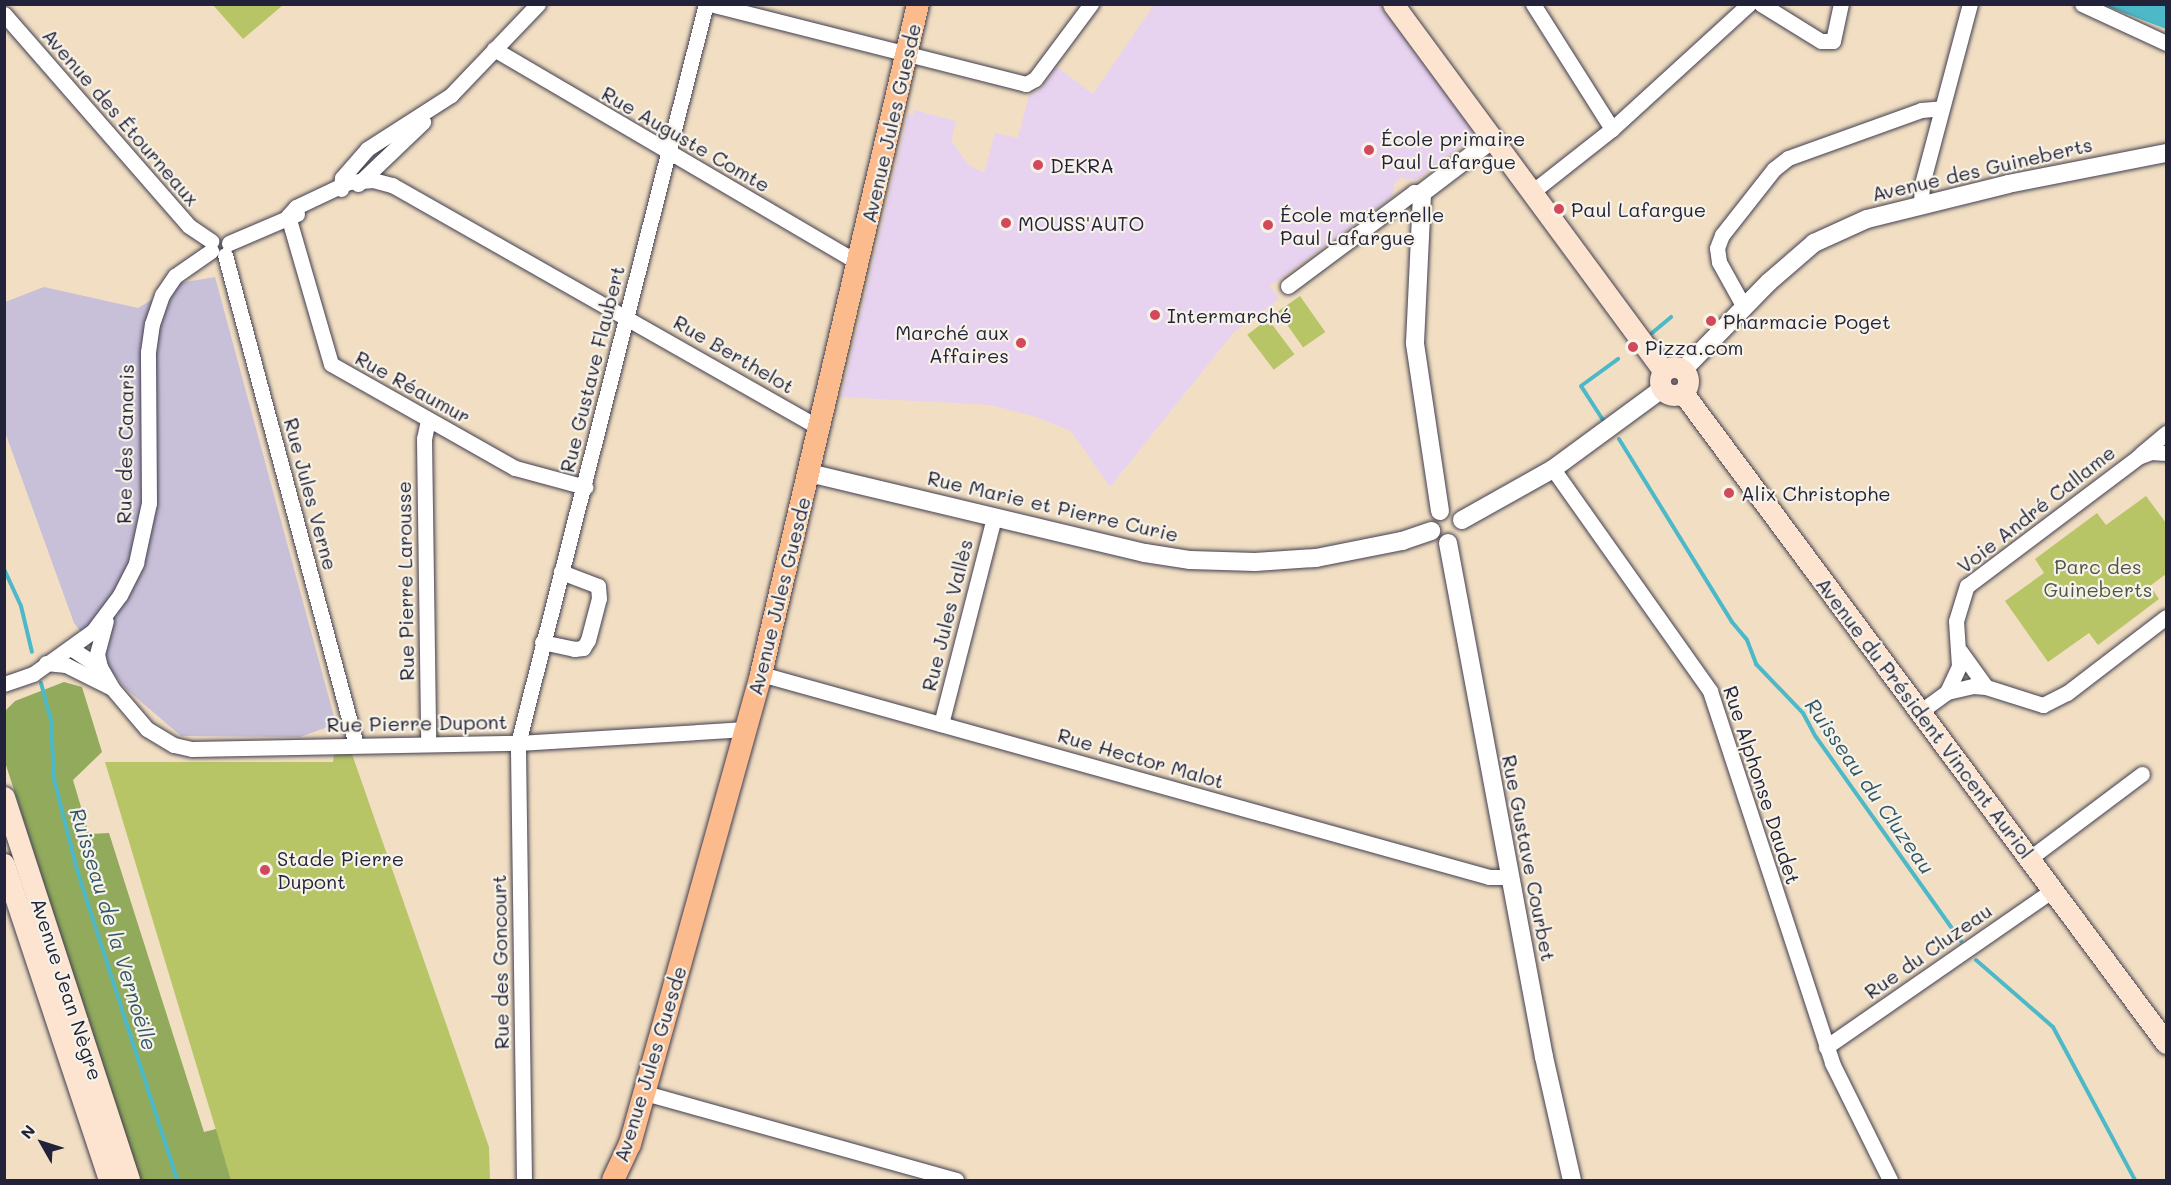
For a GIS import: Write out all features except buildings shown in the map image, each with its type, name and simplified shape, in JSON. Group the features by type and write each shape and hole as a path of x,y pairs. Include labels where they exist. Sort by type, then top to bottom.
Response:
{"main road":[{"name":"Avenue Jules Guesde","path":"613,1180 630,1144 645,1093 761,674 918,4"},
{"name":"Avenue du Président Vincent Auriol","path":"1393,4 2166,1043"},
{"name":"Avenue Jean Nègre","path":"4,797 129,1180"},
{"name":"Avenue Jean Nègre","path":"4,864 109,1180"}],"street":[{"path":"349,188 381,161 538,4"},
{"path":"708,4 1031,83 1091,4"},
{"name":"Rue Gustave Flaubert","path":"518,743 542,642 585,487 708,4"},
{"path":"1533,4 1612,129"},
{"path":"1532,192 1612,129 1749,4"},
{"path":"1761,4 1821,41 1833,41 1841,4"},
{"path":"1921,204 1922,184 1970,4"},
{"path":"2082,4 2166,43"},
{"name":"Avenue des Étourneaux","path":"4,14 189,226 219,248"},
{"name":"Rue Auguste Comte","path":"494,49 859,263"},
{"path":"349,188 367,149 437,106"},
{"path":"1744,307 1719,262 1717,248 1722,235 1774,169 1799,154 1922,111 1942,108"},
{"path":"1422,194 1493,140"},
{"name":"Avenue des Guineberts","path":"1673,381 1744,307 1814,243 1867,219 1921,204 2166,153"},
{"path":"381,161 383,175 392,185 419,202"},
{"path":"219,248 288,216 296,207 349,188 392,185"},
{"path":"349,188 377,190 419,202"},
{"path":"1288,286 1414,192 1422,194"},
{"path":"1422,194 1415,344 1440,511"},
{"name":"Rue Berthelot","path":"419,202 820,428"},
{"name":"Rue Réaumur","path":"288,216 331,363 515,468 585,487"},
{"name":"Rue des Canaris","path":"6,678 33,674 72,649 110,610 136,562 145,532 149,503 152,324 162,295 175,276 219,248"},
{"name":"Rue Jules Verne","path":"219,248 356,745"},
{"path":"1462,520 1553,469 1673,381"},
{"name":"Rue Pierre Larousse","path":"428,420 424,439 429,743"},
{"path":"2138,457 2166,433"},
{"name":"Voie André Callame","path":"1947,692 1956,678 1960,651 1958,609 1967,585 2138,457 2166,453"},
{"name":"Rue Alphonse Daudet","path":"1553,469 1710,690 1826,1047 1890,1180"},
{"name":"Rue Marie et Pierre Curie","path":"809,473 1145,553 1255,562 1316,558 1431,531"},
{"path":"1440,511 1450,511 1462,520 1460,535 1448,543 1439,541 1431,531 1431,521 1440,511"},
{"name":"Rue Jules Vallès","path":"941,724 993,517"},
{"name":"Rue Gustave Courbet","path":"1448,543 1510,877 1572,1180"},
{"path":"542,642 574,649 583,648 588,640 599,598 598,586 561,572"},
{"path":"110,610 97,654 100,667 112,688"},
{"path":"1921,711 1947,692 1986,687 2043,705 2067,693 2166,617"},
{"path":"72,649 100,667"},
{"path":"1960,651 1986,687"},
{"path":"49,663 89,674 112,688"},
{"name":"Rue Hector Malot","path":"761,674 1489,877 1510,877"},
{"name":"Rue Pierre Dupont","path":"112,688 147,729 174,745 192,749 518,743 746,729"},
{"name":"Rue des Goncourt","path":"518,743 524,1180"},
{"path":"2030,858 2142,774"},
{"name":"Rue du Cluzeau","path":"1826,1047 2053,890"},
{"path":"645,1093 956,1180"}],"shaded area":[{"path":"1154,5 1379,5 1473,131 1472,138 1416,180 1401,178 1395,182 1392,197 1270,286 1279,299 1234,332 1110,487 1071,431 1036,417 991,405 841,397 908,114 913,115 914,110 956,121 951,141 969,165 984,173 995,133 1018,138 1029,95 1039,90 1057,67 1093,94"},
{"path":"215,277 336,724 300,737 181,736 124,687 74,623 5,432 5,302 44,287 138,308 180,283"}],"green space":[{"path":"213,5 283,5 243,39"},
{"path":"1300,296 1325,332 1303,348 1278,311"},
{"path":"1268,319 1294,354 1274,370 1247,335"},
{"name":"Parc des Guineberts","path":"2146,496 2166,523 2166,574 2150,586 2159,599 2098,645 2089,633 2048,662 2005,601 2044,573 2035,559 2097,513 2106,525"},
{"path":"64,682 82,687 102,752 73,780 89,834 109,833 204,1132 216,1129 231,1180 139,1180 5,762 4,712 15,701"},
{"name":"Stade Pierre Dupont","path":"334,753 352,754 489,1147 490,1180 231,1180 105,762 333,762"}],"water":[{"path":"2104,5 2166,5 2166,29 2127,14"}],"waterway":[{"name":"Ruisseau du Cluzeau","path":"1652,333 1671,317"},
{"name":"Ruisseau du Cluzeau","path":"1603,420 1581,386 1618,359"},
{"name":"Ruisseau du Cluzeau","path":"1619,439 1732,622 1747,640 1756,664 1803,713 1816,737 1961,941"},
{"name":"Ruisseau de la Vernoëlle","path":"4,569 21,606 32,652"},
{"name":"Ruisseau de la Vernoëlle","path":"41,683 51,720 54,779 77,870 177,1180"},
{"name":"Ruisseau du Cluzeau","path":"1976,960 2053,1027 2135,1180"}],"place":[{"name":"École primaire Paul Lafargue","path":"1369,150"},
{"name":"DEKRA","path":"1038,165"},
{"name":"Paul Lafargue","path":"1559,209"},
{"name":"MOUSS'AUTO","path":"1006,223"},
{"name":"École maternelle Paul Lafargue","path":"1268,225"},
{"name":"Intermarché","path":"1155,315"},
{"name":"Pharmacie Poget","path":"1711,321"},
{"name":"Marché aux Affaires","path":"1021,343"},
{"name":"Pizza.com","path":"1633,347"},
{"name":"Alix Christophe","path":"1729,493"},
{"name":"Stade Pierre Dupont","path":"265,870"}]}
